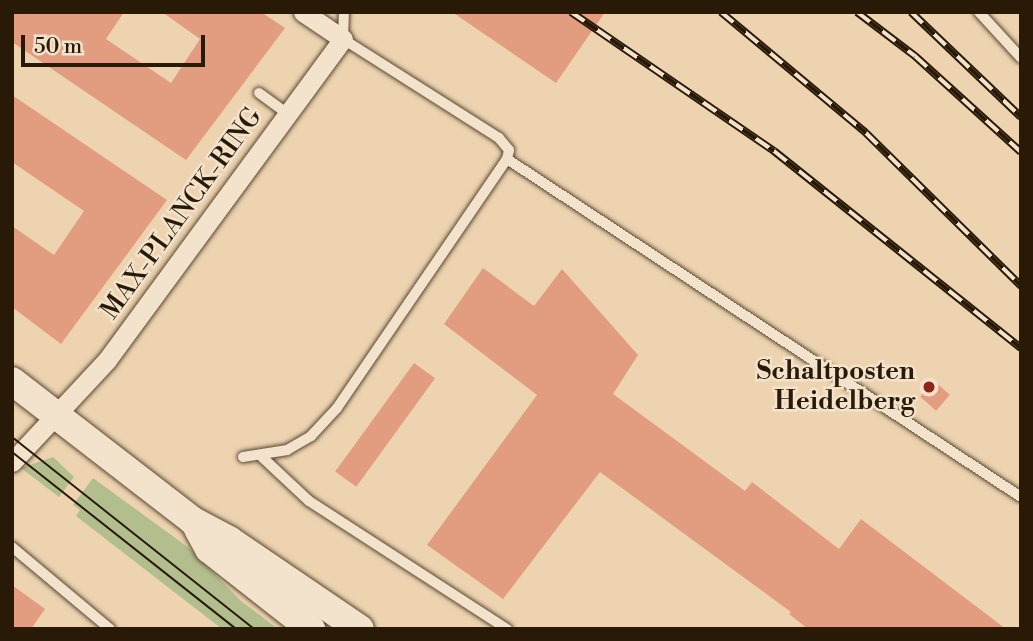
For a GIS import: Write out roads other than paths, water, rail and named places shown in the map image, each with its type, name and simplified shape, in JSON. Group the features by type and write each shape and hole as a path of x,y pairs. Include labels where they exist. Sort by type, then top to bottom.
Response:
{"main road":[{"path":"12,381 193,521 229,540 360,629"},
{"path":"193,521 209,549 312,629"}],"street":[{"path":"303,12 343,39"},
{"path":"330,12 343,39"},
{"name":"MAX-PLANCK-RING","path":"12,462 107,360 343,39"}],"lane":[{"path":"243,457 262,457 311,436 337,408 507,159 509,150 499,138 343,39 344,12"},
{"path":"979,12 1021,58"},
{"path":"259,93 288,114"},
{"path":"507,159 1021,497"},
{"path":"262,457 309,501 507,629"},
{"path":"12,547 110,629"}],"tram line":[{"path":"12,437 254,629"},
{"path":"12,452 236,629"}],"railway":[{"path":"571,12 774,151 1021,348"},
{"path":"721,12 866,133 1021,286"},
{"path":"857,12 915,56 1021,152"},
{"path":"911,12 1021,117"}],"place":[{"name":"Schaltposten Heidelberg","path":"929,387"}]}
